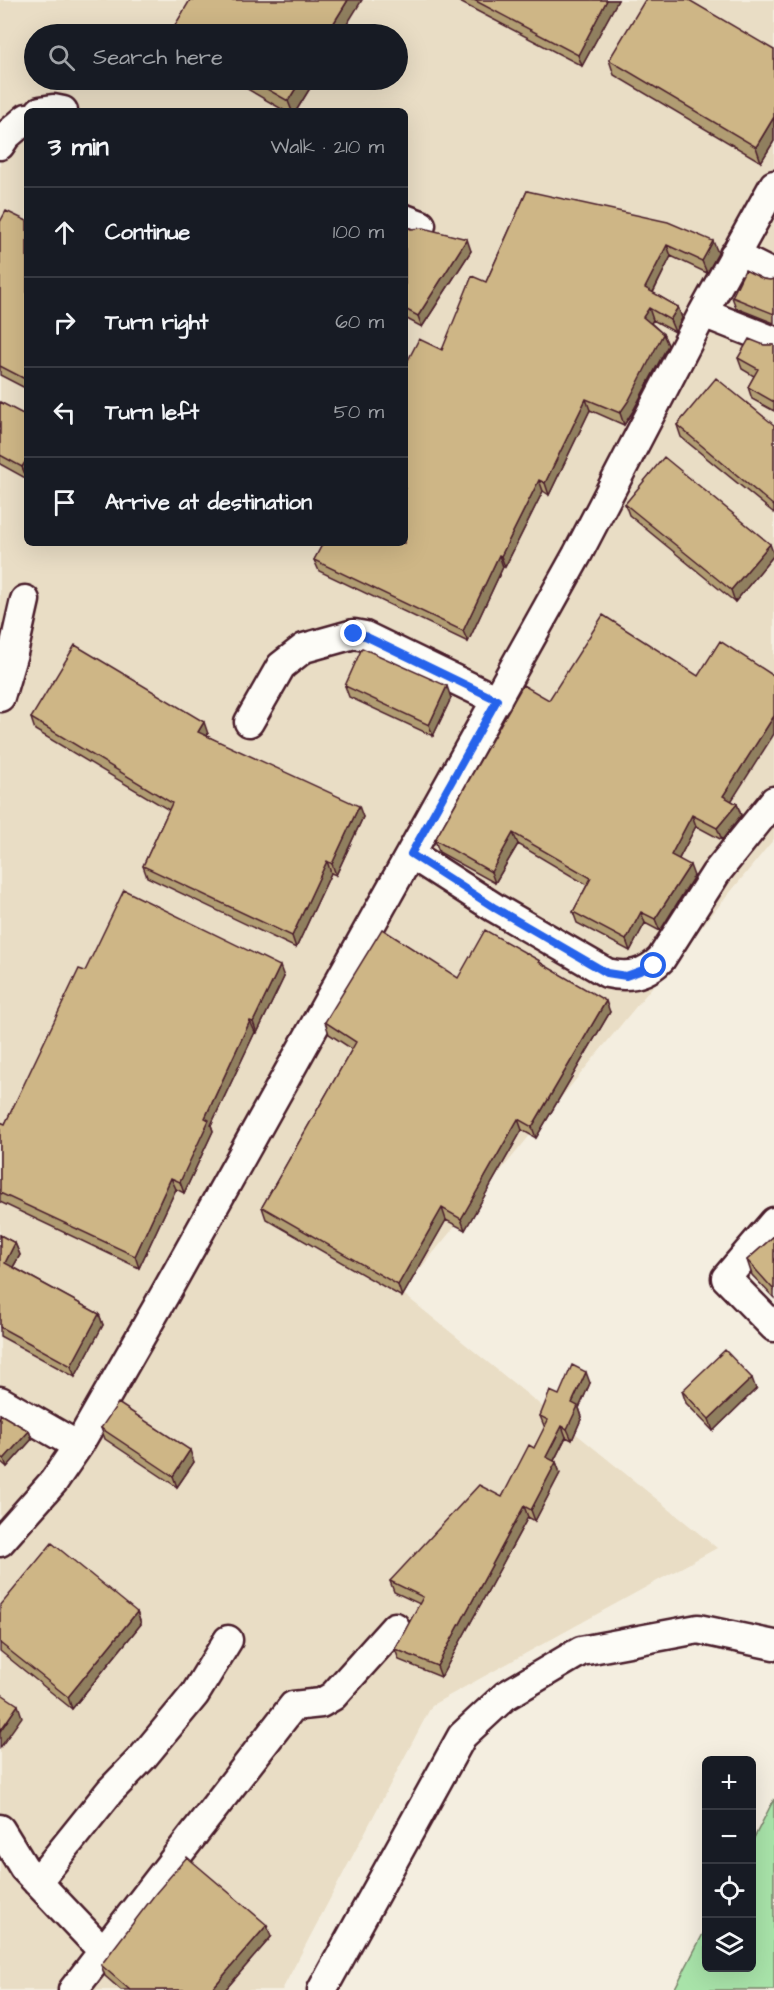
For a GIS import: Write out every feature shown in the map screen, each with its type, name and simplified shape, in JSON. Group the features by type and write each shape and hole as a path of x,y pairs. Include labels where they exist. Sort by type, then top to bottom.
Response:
{"street":[{"path":"0,145 6,136 24,121"},
{"path":"0,1542 54,1481 78,1446 165,1294 577,555 704,312 774,185"},
{"path":"735,255 774,275"},
{"path":"704,312 774,341"},
{"path":"0,697 25,600"},
{"path":"249,722 281,666 304,648 354,634 365,636 497,700"},
{"path":"411,854 495,908 607,973 626,976 654,966 661,959 716,873 774,801"},
{"path":"774,1222 726,1278 774,1327"},
{"path":"0,1401 78,1446"},
{"path":"73,1990 292,1706 321,1703 333,1696 394,1627"},
{"path":"322,1990 462,1736 505,1696 581,1651 698,1629 774,1645"},
{"path":"37,1882 110,1791 143,1757 195,1694 228,1640"},
{"path":"0,1829 24,1868 104,1952"}],"shaded area":[{"path":"0,0 774,0 774,839 401,1292 717,1548 432,1705 282,1990 0,1990"}],"green space":[{"path":"774,1799 774,1990 674,1990 702,1936 702,1972 756,1972 756,1834"}],"building":[{"path":"190,0 348,0 333,24 176,24"},
{"path":"474,0 607,0 578,55"},
{"path":"645,0 689,0 774,50 774,117 756,147 609,60"},
{"path":"269,90 295,90 288,101"},
{"path":"527,191 668,222 713,241 702,261 667,245 645,288 678,307 670,320 649,308 643,317 663,334 629,400 620,413 586,399 545,483 539,480 501,556 499,555 463,631 314,560 321,546 408,546 408,360 419,339 442,350 472,276 486,282"},
{"path":"6,211 24,220 24,378 0,366 0,222"},
{"path":"408,228 423,228 467,239 418,316 408,311"},
{"path":"745,270 763,279 774,279 774,314 732,297"},
{"path":"749,339 764,345 774,345 774,402 748,387 758,369 738,358"},
{"path":"716,378 774,425 774,506 677,425"},
{"path":"0,402 24,414 24,464 22,467 0,455"},
{"path":"664,457 770,544 731,590 625,504"},
{"path":"603,615 698,676 720,641 774,676 774,716 723,796 737,804 717,828 692,815 671,855 690,865 655,919 641,912 626,940 573,912 591,878 513,833 491,872 435,840 523,685 549,700"},
{"path":"75,645 204,722 198,732 359,806 332,864 327,861 292,936 143,866 172,803 31,718"},
{"path":"362,648 447,686 429,725 345,686"},
{"path":"124,890 280,966 253,1022 250,1021 205,1118 209,1120 180,1182 171,1178 135,1256 0,1193 0,1122 5,1124 79,969 85,971"},
{"path":"382,929 458,978 485,930 606,1001 532,1127 518,1119 461,1219 442,1208 398,1285 262,1207 356,1042 325,1022"},
{"path":"0,1235 15,1243 5,1263 99,1314 71,1366 0,1327"},
{"path":"774,1236 774,1290 747,1260"},
{"path":"725,1350 752,1378 709,1419 682,1391"},
{"path":"572,1365 586,1372 572,1403 578,1406 567,1429 562,1426 546,1457 556,1462 531,1510 524,1506 437,1666 395,1649 423,1597 390,1581 479,1485 502,1497 529,1445 534,1448 548,1420 540,1416 550,1391 559,1395"},
{"path":"118,1403 190,1450 173,1476 101,1428"},
{"path":"0,1414 29,1431 4,1459 0,1455"},
{"path":"52,1543 137,1612 68,1697 0,1643 0,1606"},
{"path":"0,1693 18,1705 0,1731"},
{"path":"187,1857 267,1925 213,1990 130,1990 101,1965 156,1893"}],"route":[{"path":"354,634 365,636 497,700 411,854 495,908 607,973 626,976 654,966"}]}
